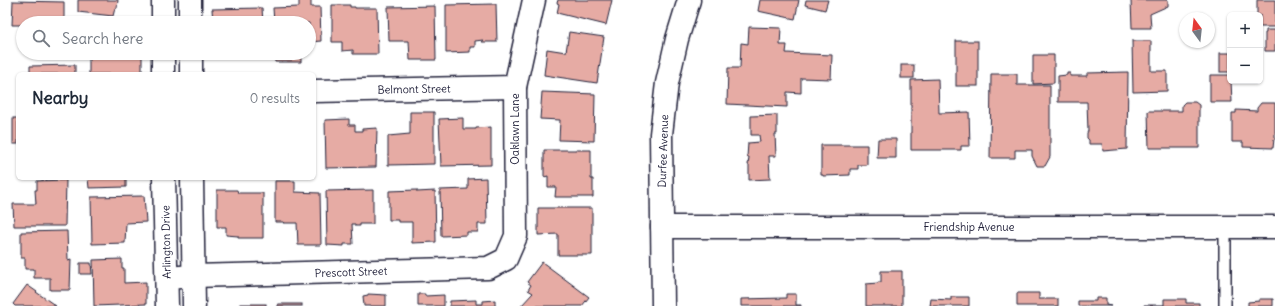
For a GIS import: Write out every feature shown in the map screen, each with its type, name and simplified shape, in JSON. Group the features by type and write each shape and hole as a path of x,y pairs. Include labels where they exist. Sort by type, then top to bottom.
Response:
{"street":[{"path":"163,0 163,16"},
{"path":"190,0 190,16"},
{"name":"Oaklawn Lane","path":"506,259 516,236 515,87 534,0"},
{"name":"Durfee Avenue","path":"663,306 662,127 667,83 677,39 689,0"},
{"path":"162,72 163,60"},
{"path":"190,60 191,72"},
{"name":"Belmont Street","path":"316,91 515,87"},
{"name":"Arlington Drive","path":"164,180 167,306"},
{"path":"192,180 194,306"},
{"name":"Friendship Avenue","path":"662,227 1275,227"},
{"name":"Prescott Street","path":"167,278 488,268 506,259"}],"lane":[{"path":"1224,227 1225,306"}],"building":[{"path":"78,0 118,0 117,8 115,8 113,16 78,12"},
{"path":"299,0 311,0 311,7 320,7 321,41 316,41 316,16 274,16 273,8 299,7"},
{"path":"558,0 612,0 606,25 557,13 559,4 557,3"},
{"path":"760,0 799,0 795,19 758,11"},
{"path":"806,0 828,0 825,10 805,5"},
{"path":"1131,0 1168,0 1168,6 1150,14 1151,28 1132,28"},
{"path":"1257,0 1275,0 1275,27 1263,27 1263,12 1257,12"},
{"path":"13,1 64,2 64,16 16,16 16,25 12,25"},
{"path":"496,4 497,42 482,42 483,40 475,41 475,47 470,47 470,52 446,53 446,5"},
{"path":"332,5 350,5 350,7 355,8 377,8 378,54 353,54 353,50 342,51 342,42 332,42"},
{"path":"435,6 436,60 410,60 409,41 389,41 388,7"},
{"path":"262,8 263,16 212,16 212,9"},
{"path":"749,27 781,28 780,45 787,45 786,53 832,55 831,79 801,78 801,93 787,92 787,107 727,104 728,68 740,68 741,43 748,44"},
{"path":"1266,30 1275,30 1275,51 1265,51"},
{"path":"569,32 604,37 597,83 544,75 547,49 566,52"},
{"path":"956,41 978,41 978,86 956,86"},
{"path":"1132,41 1151,41 1151,71 1167,71 1167,91 1133,92"},
{"path":"1220,53 1227,53 1227,72 1220,72"},
{"path":"1033,55 1054,55 1054,83 1033,84"},
{"path":"89,60 142,60 142,72 89,72"},
{"path":"275,60 301,60 301,62 275,62"},
{"path":"75,65 75,72 30,72 30,66"},
{"path":"901,65 914,65 914,78 901,78"},
{"path":"1128,72 1127,149 1103,151 1102,144 1089,144 1089,140 1087,138 1087,102 1058,102 1058,76 1067,75 1067,73 1070,73 1070,76 1087,76 1087,73"},
{"path":"991,74 1017,74 1017,85 1050,85 1050,157 1045,166 1037,166 1032,156 1032,150 1015,150 1015,158 990,158"},
{"path":"1210,75 1227,75 1227,84 1231,84 1232,102 1210,102"},
{"path":"938,79 939,113 969,112 970,146 961,146 961,150 911,150 911,80"},
{"path":"542,92 595,94 594,141 559,140 560,120 540,119"},
{"path":"1185,102 1195,102 1199,105 1199,148 1149,148 1148,111 1182,111 1182,105"},
{"path":"1261,103 1275,103 1275,139 1273,148 1243,147 1243,142 1232,142 1232,113 1236,113 1236,110 1257,111 1257,108"},
{"path":"410,112 434,112 434,164 388,165 388,136 410,134"},
{"path":"777,115 777,134 775,134 776,156 769,156 770,179 749,180 749,157 747,157 748,143 760,142 759,135 751,135 751,116"},
{"path":"13,118 16,118 16,144 13,144"},
{"path":"463,118 463,129 491,127 491,165 441,166 439,119"},
{"path":"349,119 349,125 355,125 355,131 377,128 376,167 326,168 325,120"},
{"path":"878,139 896,139 896,158 877,158"},
{"path":"821,145 867,145 867,165 858,165 858,169 850,169 850,175 823,176 821,175"},
{"path":"544,150 591,150 591,179 593,179 593,197 555,197 556,187 548,187 548,176 544,177"},
{"path":"486,178 487,224 478,224 478,232 467,232 467,235 441,236 440,190 468,189 468,179"},
{"path":"66,180 65,226 14,226 13,204 36,204 35,190 37,190 37,181"},
{"path":"88,180 126,180 126,187 89,188"},
{"path":"275,181 295,181 295,192 320,193 321,245 298,245 297,223 275,222"},
{"path":"217,190 237,190 238,193 263,193 263,238 238,238 238,236 226,235 226,227 217,227"},
{"path":"373,190 373,224 360,224 360,226 355,226 355,224 352,224 353,244 344,244 344,246 327,245 326,191"},
{"path":"417,190 417,192 435,191 436,242 412,243 412,222 398,222 398,220 389,220 389,191"},
{"path":"144,196 146,222 126,223 125,243 92,244 91,197"},
{"path":"538,208 592,208 592,255 558,255 558,234 538,235"},
{"path":"67,231 68,260 71,259 70,290 50,290 50,278 34,278 34,269 25,269 25,258 21,258 21,232"},
{"path":"122,259 122,268 124,268 124,283 146,282 146,304 94,306 93,260"},
{"path":"542,262 589,297 582,306 521,306 533,293 528,290 531,285 527,282"},
{"path":"80,263 91,263 92,274 80,274"},
{"path":"881,271 902,271 902,306 866,306 866,284 881,282"},
{"path":"27,285 56,306 15,306 13,304"},
{"path":"1017,293 1039,293 1039,299 1058,299 1058,306 1017,306"},
{"path":"368,294 386,295 386,306 364,306 363,296"},
{"path":"418,294 425,294 425,296 444,295 444,306 418,306"},
{"path":"786,294 796,294 796,305 801,306 741,306 741,299 786,298"},
{"path":"951,297 969,297 969,306 930,306 931,299 951,300"},
{"path":"1096,298 1106,298 1106,305 1111,306 1078,306 1078,301 1096,301"},
{"path":"1164,299 1186,299 1186,303 1199,303 1199,306 1144,306 1164,305"},
{"path":"1259,299 1273,299 1273,306 1248,306 1248,302 1259,301"},
{"path":"476,300 476,304 483,304 483,301 495,300 496,306 450,306 450,301"},
{"path":"240,304 266,304 266,306 240,306"},
{"path":"278,304 302,304 302,306 278,306"}]}
